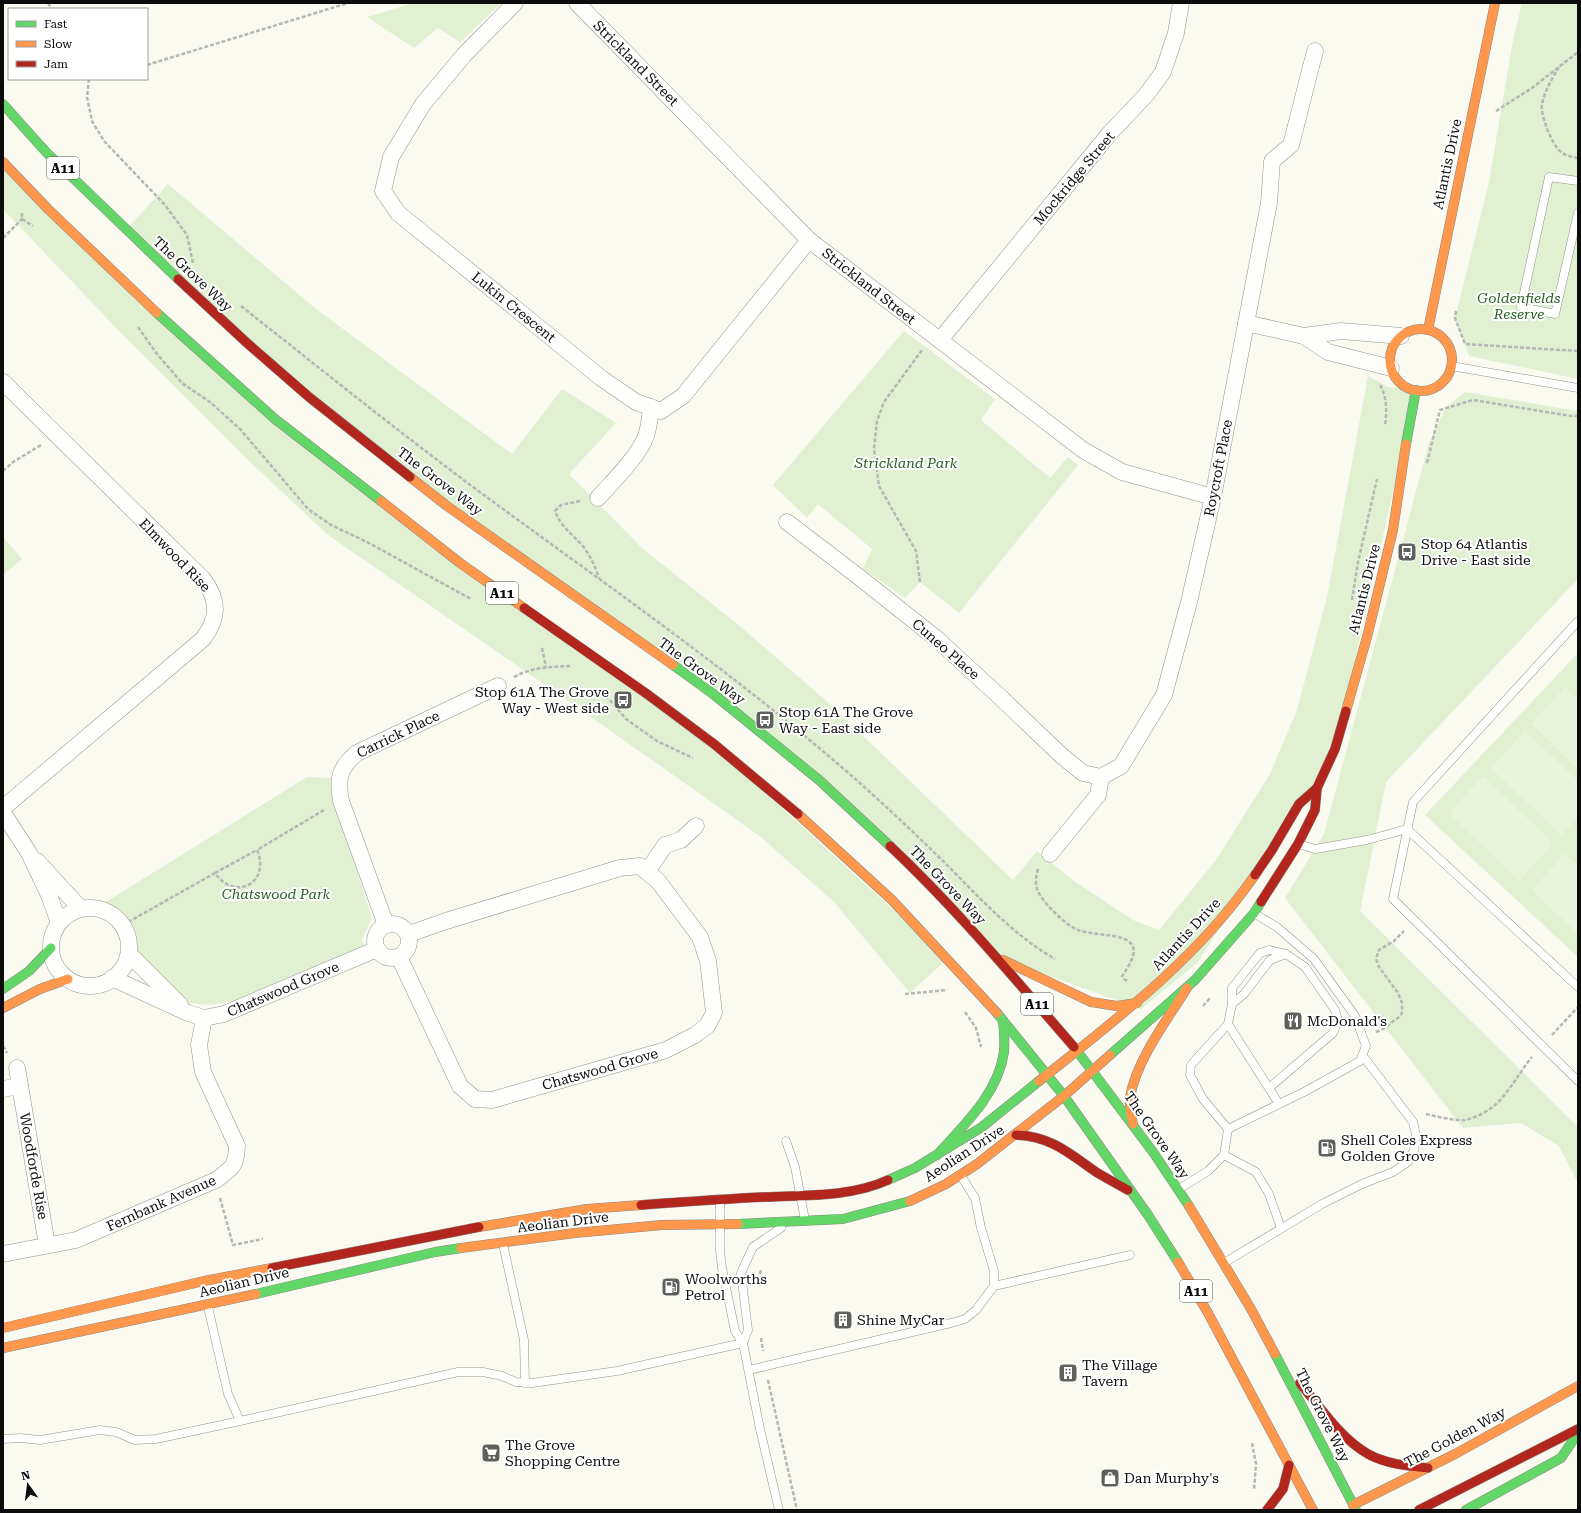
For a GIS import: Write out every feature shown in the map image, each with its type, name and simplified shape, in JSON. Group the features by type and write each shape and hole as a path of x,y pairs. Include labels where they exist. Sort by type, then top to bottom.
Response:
{"main road":[{"name":"Atlantis Drive","path":"1428,330 1494,3"},
{"name":"The Grove Way","path":"3,104 46,152 159,262 309,397 447,506 712,693 813,776 923,877 997,957 1077,1051 1133,1125 1178,1190 1223,1263 1276,1355 1355,1508"},
{"name":"A11","path":"3,162 41,201 179,334 275,419 460,563 647,694 714,744 825,838 892,900 989,1003 1003,1020 1064,1096 1132,1192 1187,1275 1313,1510"},
{"path":"1413,330 1428,330 1437,333 1447,342 1451,353 1451,366 1447,376 1440,384 1428,390 1416,390 1405,387 1398,381 1391,368 1390,357 1394,344 1401,336 1413,330"},
{"name":"Atlantis Drive","path":"1048,1076 1137,1003 1167,976 1215,926 1245,907 1298,844 1315,810 1317,788 1335,749 1369,629 1393,530 1406,442 1416,390"},
{"name":"Atlantis Drive","path":"1092,1070 1187,988 1233,938 1245,907 1272,850 1299,804 1317,788"},
{"path":"3,989 39,964 51,948"},
{"path":"997,957 1091,1002 1117,1006 1137,1003"},
{"path":"3,1008 40,989 68,979"},
{"path":"1133,1125 1130,1110 1130,1098 1134,1084 1152,1046 1187,988"},
{"path":"937,1155 975,1112 995,1082 1003,1057 1003,1020"},
{"name":"Aeolian Drive","path":"3,1328 204,1281 501,1233 575,1233 638,1227 843,1219 909,1202 946,1184 1016,1135 1064,1096 1092,1070"},
{"name":"Aeolian Drive","path":"3,1348 208,1305 435,1252 587,1209 839,1192 880,1184 915,1168 982,1128 1048,1076"},
{"path":"1016,1135 1027,1134 1055,1143 1099,1174 1132,1192"},
{"path":"1276,1355 1354,1444 1368,1454 1387,1461 1428,1468"},
{"name":"The Golden Way","path":"1344,1510 1355,1508 1578,1386"},
{"path":"1419,1510 1578,1429"},
{"path":"1466,1510 1561,1458 1578,1433"},
{"path":"1267,1510 1283,1489 1289,1466"}],"street":[{"name":"Lukin Crescent","path":"514,3 464,55 423,104 391,156 383,191 398,212 589,368 636,402 661,411 683,396 809,240"},
{"name":"Strickland Street","path":"577,3 809,240 1090,454 1122,472 1213,497"},
{"name":"Mockridge Street","path":"940,340 1110,133 1146,95 1163,72 1176,33 1181,3"},
{"name":"Roycroft Place","path":"1101,777 1121,766 1164,695 1190,602 1213,497 1270,203 1272,161 1291,145 1315,51"},
{"path":"1246,323 1304,336 1341,331 1401,336"},
{"path":"1304,336 1328,352 1391,368"},
{"name":"Elmwood Rise","path":"3,382 203,580 211,589 215,607 214,620 211,630 203,639 3,808"},
{"path":"598,498 629,463 644,441 650,423 651,407"},
{"name":"Cuneo Place","path":"787,522 937,639 1000,696 1063,757 1083,773 1101,777"},
{"name":"Carrick Place","path":"386,925 341,801 338,785 341,773 348,760 357,753 498,686"},
{"path":"1050,854 1098,795 1101,777"},
{"path":"3,813 29,853 49,894 59,923"},
{"path":"647,872 665,845 681,840 696,826"},
{"path":"29,853 81,909"},
{"name":"Chatswood Grove","path":"399,957 460,1086 474,1099 492,1100 666,1050 696,1035 707,1026 714,1013 708,961 700,937 658,881 640,866 620,868 446,921 409,934"},
{"path":"93,908 105,910 123,925 128,937 128,954 124,966 116,976 104,983 93,986 79,984 68,979 58,969 52,957 52,936 59,923 68,914 81,909 93,908"},
{"path":"392,923 399,925 409,934 408,948 399,957 391,958 382,955 377,949 375,941 377,933 386,925 392,923"},
{"name":"Chatswood Grove","path":"112,978 188,1013 204,1018 224,1014 377,949"},
{"name":"Chatswood Grove","path":"128,954 188,1013"},
{"name":"Fernbank Avenue","path":"3,1254 76,1240 216,1180 231,1169 236,1160 237,1146 203,1072 199,1046 204,1018"},
{"name":"Woodforde Rise","path":"17,1068 47,1245"},
{"path":"3,1089 20,1086"}],"lane":[{"path":"1578,181 1549,177 1521,307 1555,314 1574,251 1578,212"},
{"path":"1451,366 1578,388"},
{"path":"1578,621 1413,802 1393,899 1578,1081"},
{"path":"1298,844 1315,849 1367,840 1408,829"},
{"path":"1408,829 1578,987"},
{"path":"1228,1129 1360,1061 1366,1046 1355,1016 1314,959 1277,927 1245,907"},
{"path":"1178,1190 1208,1172 1224,1155 1228,1129 1203,1099 1190,1075 1191,1065 1228,1024 1232,1004 1232,988 1260,953 1269,950 1286,954 1305,967 1335,1010 1338,1020 1333,1034 1269,1088"},
{"path":"1232,1004 1244,994 1270,960 1286,954"},
{"path":"1228,1024 1279,1104"},
{"path":"1223,1263 1322,1204 1362,1184 1392,1172 1408,1162 1414,1150 1416,1135 1413,1122 1363,1056"},
{"path":"786,1141 795,1167 805,1221"},
{"path":"1224,1155 1256,1172 1269,1194 1281,1228"},
{"path":"749,1370 951,1323 964,1319 976,1310 994,1286 994,1271 981,1228 975,1198 960,1175"},
{"path":"720,1199 720,1251 722,1268 735,1332 743,1342 760,1429 779,1510"},
{"path":"743,1342 748,1330 741,1273 753,1247 791,1222"},
{"path":"501,1233 524,1340 525,1383"},
{"path":"994,1286 1130,1255"},
{"path":"208,1305 228,1394 240,1421"},
{"path":"3,1439 21,1438 40,1440 100,1430 116,1432 135,1440 149,1439 240,1421 458,1372 483,1372 502,1376 516,1382 532,1383 617,1371 743,1342"}],"path":[{"path":"148,65 348,3"},
{"path":"1494,112 1532,88 1578,52"},
{"path":"1560,65 1548,86 1542,105 1546,126 1552,140 1560,152 1571,157 1578,158"},
{"path":"89,80 87,97 92,121 104,141 165,205 187,236 194,268 191,292"},
{"path":"3,238 41,201"},
{"path":"22,219 33,227"},
{"path":"236,301 332,379 471,485 731,677 825,752 907,825 1000,917 1036,948 1056,959"},
{"path":"1456,310 1455,318 1464,344 1578,351"},
{"path":"135,323 157,354 182,383 210,402 240,429 308,509 331,525 367,542 475,601"},
{"path":"920,582 916,551 878,486 874,449 876,421 884,402 924,346"},
{"path":"1373,364 1368,376 1376,380 1382,389 1386,404 1385,427"},
{"path":"3,471 13,462 57,436"},
{"path":"1352,601 1358,562 1377,477"},
{"path":"598,498 562,505 555,511 560,523 582,546 594,562 600,579"},
{"path":"542,644 546,667"},
{"path":"498,686 526,671 546,667 576,666 570,661"},
{"path":"597,686 626,719 657,741 699,761"},
{"path":"123,925 258,850 341,801"},
{"path":"216,873 221,880 227,884 238,887 251,884 256,879 260,870 261,859 258,850"},
{"path":"1050,854 1040,863 1036,875 1036,889 1043,900 1065,922 1078,930 1118,936 1128,941 1132,946 1133,958 1122,976 1125,980 1136,982 1122,984"},
{"path":"1383,1029 1402,1013 1402,1003 1398,993 1378,967 1376,959 1379,950 1394,941 1415,921"},
{"path":"943,984 952,994"},
{"path":"905,994 948,990"},
{"path":"1404,1110 1415,1110 1435,1116 1464,1120 1486,1112 1504,1096 1523,1067 1578,1007"},
{"path":"964,1010 976,1028 982,1050"},
{"path":"221,1200 233,1245 263,1239"},
{"path":"757,1284 762,1264"},
{"path":"760,1333 765,1366 797,1510"},
{"path":"1251,1440 1256,1464 1253,1494"}],"green space":[{"path":"413,3 501,3 460,42 438,28 414,48 367,17"},
{"name":"Goldenfields Reserve","path":"1522,3 1578,3 1578,379 1469,356 1455,318 1489,182 1513,40"},
{"path":"3,161 275,419 704,737 947,959 910,993 835,903 761,837 567,700 328,535 246,458 121,333 3,209"},
{"path":"168,184 316,309 512,454 562,389 616,423 569,474 643,549 735,622 831,705 1013,880 1037,851 1074,881 1133,920 1159,930 1216,860 1270,774 1297,710 1327,597 1368,376 1388,387 1416,390 1335,749 1198,962 1141,1009 997,957 819,780 358,436 126,230"},
{"name":"Strickland Park","path":"904,331 995,399 981,420 1050,478 1068,457 1078,465 959,613 920,582 905,598 863,569 872,549 818,504 807,518 773,485"},
{"path":"1465,392 1578,411 1578,579 1386,782 1360,911 1578,1127 1578,1183 1559,1146 1521,1123 1463,1128 1285,898 1324,834 1429,443 1446,407"},
{"path":"3,537 22,559 3,575"},
{"path":"1578,653 1578,957 1425,815"},
{"path":"1565,687 1578,699 1578,769 1531,724"},
{"path":"1525,731 1578,781 1578,817 1561,835 1491,768"},
{"path":"1483,776 1553,843 1519,881 1449,813"},
{"name":"Chatswood Park","path":"307,777 331,778 331,791 372,918 362,939 364,947 233,1001 210,1005 189,1003 155,972 137,951 136,935 130,922 113,908 101,905"},
{"path":"1565,853 1578,865 1578,934 1532,890"}],"traffic: fast":[{"path":"3,104 46,152 178,279"},
{"path":"157,313 275,419 381,501"},
{"path":"1406,444 1416,390"},
{"path":"673,665 712,693 819,780 890,846"},
{"path":"1110,1055 1195,980 1254,913 1261,902"},
{"path":"3,989 29,971 51,948"},
{"path":"997,1013 1064,1096 1148,1215 1178,1262"},
{"path":"937,1155 978,1108 995,1082 1001,1067 1004,1052 1003,1021"},
{"path":"1074,1047 1153,1152 1189,1206"},
{"path":"888,1180 915,1168 982,1127 1039,1081"},
{"path":"738,1224 843,1219 910,1201"},
{"path":"256,1294 435,1252 461,1248"},
{"path":"1275,1354 1356,1510"},
{"path":"1466,1510 1561,1458 1578,1433"}],"traffic: slow":[{"path":"1428,330 1495,3"},
{"path":"3,162 48,209 157,313"},
{"path":"1421,329 1433,332 1443,338 1449,348 1452,360 1449,372 1443,382 1433,388 1421,391 1409,388 1399,382 1393,372 1390,360 1393,348 1399,338 1409,332 1421,329"},
{"path":"1346,711 1367,637 1393,530 1406,444"},
{"path":"410,477 447,506 673,665"},
{"path":"381,501 460,563 524,608"},
{"path":"798,814 892,900 997,1013"},
{"path":"1039,1081 1155,986 1208,934 1255,875"},
{"path":"1003,960 1091,1002 1117,1006 1137,1003"},
{"path":"3,1008 40,989 68,979"},
{"path":"1133,1124 1130,1097 1139,1068 1154,1040 1187,988"},
{"path":"910,1201 946,1184 977,1164 1064,1096 1110,1055"},
{"path":"479,1227 587,1209 641,1205"},
{"path":"1189,1206 1251,1309 1275,1354"},
{"path":"461,1248 575,1233 662,1225 738,1224"},
{"path":"1178,1262 1208,1313 1313,1510"},
{"path":"3,1328 204,1281 272,1268"},
{"path":"3,1348 256,1294"},
{"path":"1353,1505 1457,1453 1578,1386"}],"traffic: jam":[{"path":"178,279 247,343 309,397 410,477"},
{"path":"524,608 647,694 714,744 798,814"},
{"path":"1261,902 1298,844 1315,810 1317,788 1335,749 1346,711"},
{"path":"1255,875 1272,850 1299,804 1317,788"},
{"path":"890,846 938,894 1007,969 1074,1047"},
{"path":"1016,1135 1028,1136 1049,1142 1068,1152 1096,1172 1128,1190"},
{"path":"641,1205 828,1194 859,1190 888,1180"},
{"path":"272,1268 479,1227"},
{"path":"1300,1383 1339,1431 1348,1440 1368,1454 1390,1462 1428,1468"},
{"path":"1419,1510 1578,1429"},
{"path":"1267,1510 1283,1489 1289,1465"}],"place":[{"name":"Stop 64 Atlantis Drive - East side","path":"1407,552"},
{"name":"Stop 61A The Grove Way - West side","path":"623,700"},
{"name":"Stop 61A The Grove Way - East side","path":"765,720"},
{"name":"McDonald's","path":"1293,1021"},
{"name":"Shell Coles Express Golden Grove","path":"1327,1148"},
{"name":"Woolworths Petrol","path":"671,1287"},
{"name":"Shine MyCar","path":"843,1320"},
{"name":"The Village Tavern","path":"1068,1373"},
{"name":"The Grove Shopping Centre","path":"491,1453"},
{"name":"Dan Murphy's","path":"1110,1478"}]}
